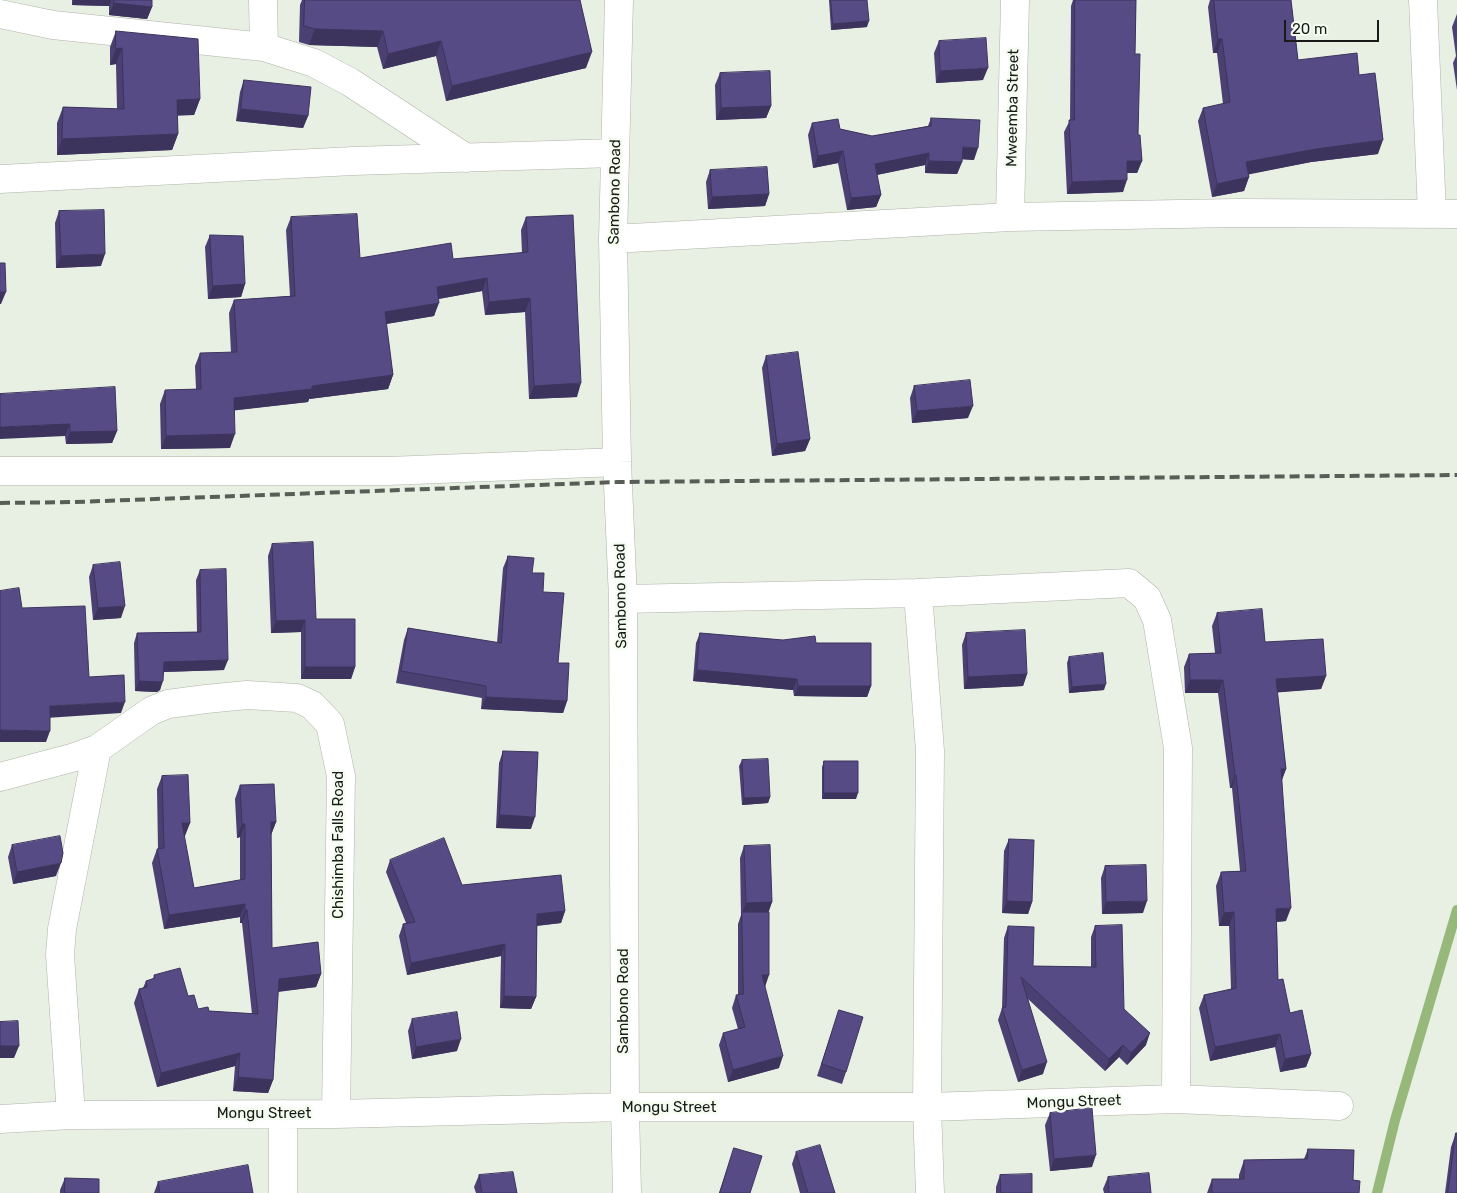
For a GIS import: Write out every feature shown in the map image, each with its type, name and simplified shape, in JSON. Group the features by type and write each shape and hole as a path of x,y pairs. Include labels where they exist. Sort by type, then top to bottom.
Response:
{"street":[{"path":"263,0 264,47"},
{"name":"Sambono Road","path":"619,0 613,240 617,462 622,599 627,1193"},
{"name":"Mweemba Street","path":"1010,217 1015,0"},
{"path":"613,240 1010,217 1236,213 1445,214 1423,0"},
{"path":"0,14 53,25 264,47 314,62 350,82 466,158"},
{"path":"0,179 353,161 615,153"},
{"path":"0,472 388,471 617,462"},
{"path":"622,599 918,593 1129,583 1147,598 1157,620 1178,748 1176,1099"},
{"path":"918,593 930,751 926,1107 930,1193"},
{"name":"Chishimba Falls Road","path":"0,778 97,749 151,711 168,704 247,695 297,698 312,705 330,724 341,776 336,1114"},
{"path":"71,1116 60,955 62,929 97,749"},
{"name":"Mongu Street","path":"0,1119 71,1116 336,1114 625,1108 926,1107 1176,1099 1338,1106"},
{"path":"282,1114 283,1193"}],"building":[{"path":"114,0 152,0 152,7 114,3"},
{"path":"305,0 580,0 592,52 452,86 441,41 388,54 383,31 315,29 304,26"},
{"path":"831,0 867,0 869,21 833,24"},
{"path":"1075,0 1136,0 1135,54 1140,54 1138,135 1140,135 1142,161 1127,161 1127,180 1072,182 1069,120 1074,120"},
{"path":"1214,0 1291,0 1298,60 1357,53 1359,75 1375,73 1383,140 1316,149 1246,162 1249,177 1217,184 1203,108 1230,102 1222,39 1218,39"},
{"path":"116,31 198,39 200,99 177,100 178,134 62,139 63,107 124,109 122,48 116,49"},
{"path":"986,38 988,68 940,71 939,41"},
{"path":"770,71 771,106 721,108 720,73"},
{"path":"244,80 311,87 308,116 241,109"},
{"path":"931,118 980,120 978,148 963,147 962,162 929,161 929,153 875,164 881,195 851,198 843,151 818,156 812,123 838,119 840,129 872,136 931,126"},
{"path":"767,167 769,194 712,197 710,170"},
{"path":"104,210 105,254 61,256 59,211"},
{"path":"357,214 360,258 451,243 453,259 528,252 526,217 573,215 581,383 534,386 530,298 489,302 487,278 437,287 439,303 385,312 393,375 312,386 312,389 234,398 235,434 166,436 165,390 201,389 200,353 237,352 234,300 295,296 291,217"},
{"path":"210,235 243,236 245,284 213,286"},
{"path":"0,263 5,263 6,292 0,292"},
{"path":"798,352 810,439 777,444 766,356"},
{"path":"970,380 973,406 917,411 914,386"},
{"path":"115,387 117,431 70,432 70,424 0,427 0,394"},
{"path":"313,542 316,619 355,619 355,667 305,667 305,620 276,621 272,544"},
{"path":"508,556 534,558 532,573 544,573 543,592 564,593 558,663 569,663 567,701 486,697 486,686 401,671 408,628 501,643"},
{"path":"120,562 125,606 98,608 93,565"},
{"path":"226,569 228,660 164,662 163,681 139,681 137,633 201,632 200,570"},
{"path":"19,588 22,608 85,606 89,677 124,675 125,702 50,706 50,731 0,730 0,591"},
{"path":"1262,609 1265,642 1323,639 1326,676 1276,679 1286,769 1281,769 1291,908 1276,909 1278,980 1283,979 1290,1013 1302,1010 1311,1054 1285,1059 1280,1034 1215,1047 1204,995 1236,988 1234,912 1224,913 1221,872 1246,871 1236,775 1223,680 1190,680 1189,654 1221,653 1217,613"},
{"path":"1025,630 1027,674 968,677 966,633"},
{"path":"700,633 783,640 815,636 816,643 871,643 871,686 798,686 797,679 697,670"},
{"path":"1103,653 1106,684 1072,687 1069,657"},
{"path":"503,751 538,752 535,817 500,815"},
{"path":"768,759 770,797 744,798 742,760"},
{"path":"824,761 858,761 858,793 824,793"},
{"path":"188,775 190,823 182,823 194,888 245,879 245,824 242,824 240,785 274,784 276,822 271,822 272,948 318,942 321,974 279,979 273,1080 238,1077 240,1053 161,1073 139,989 147,987 146,981 155,978 154,975 180,968 188,996 194,995 198,1009 208,1007 209,1011 258,1014 245,904 169,915 157,849 164,848 162,776"},
{"path":"60,836 63,853 61,863 17,872 12,845"},
{"path":"444,838 462,885 561,875 565,911 537,914 536,997 504,996 505,944 411,963 403,924 415,922 390,860"},
{"path":"1009,839 1034,840 1032,902 1007,901"},
{"path":"770,845 772,902 746,903 744,846"},
{"path":"1146,865 1147,901 1106,902 1105,866"},
{"path":"742,912 769,912 769,975 762,975 783,1056 733,1070 723,1033 745,1027 736,995 743,994"},
{"path":"1122,925 1124,1009 1150,1033 1131,1053 1123,1045 1109,1059 1021,977 1047,1062 1022,1070 1002,1008 1006,1007 1008,926 1034,927 1033,966 1096,967 1095,926"},
{"path":"839,1010 863,1017 846,1072 822,1064"},
{"path":"457,1012 461,1039 416,1047 412,1019"},
{"path":"18,1021 19,1046 0,1046 0,1022"},
{"path":"1092,1108 1096,1155 1054,1159 1050,1113"},
{"path":"1456,1133 1457,1193 1448,1193"},
{"path":"820,1145 835,1193 808,1193 796,1152"},
{"path":"734,1148 762,1156 750,1193 720,1193"},
{"path":"1308,1149 1354,1150 1353,1180 1360,1181 1359,1193 1212,1193 1212,1179 1244,1179 1244,1160 1307,1159"},
{"path":"248,1165 253,1193 160,1193 158,1182"},
{"path":"513,1172 517,1193 482,1193 479,1175"},
{"path":"1149,1173 1151,1193 1109,1193 1108,1177"},
{"path":"1032,1174 1032,1193 1001,1193 1000,1175"},
{"path":"65,1178 99,1179 99,1193 65,1193"}],"waterway":[{"path":"1377,1193 1395,1120 1457,910"}],"railway":[{"path":"0,503 75,502 618,482 1457,475"}]}
